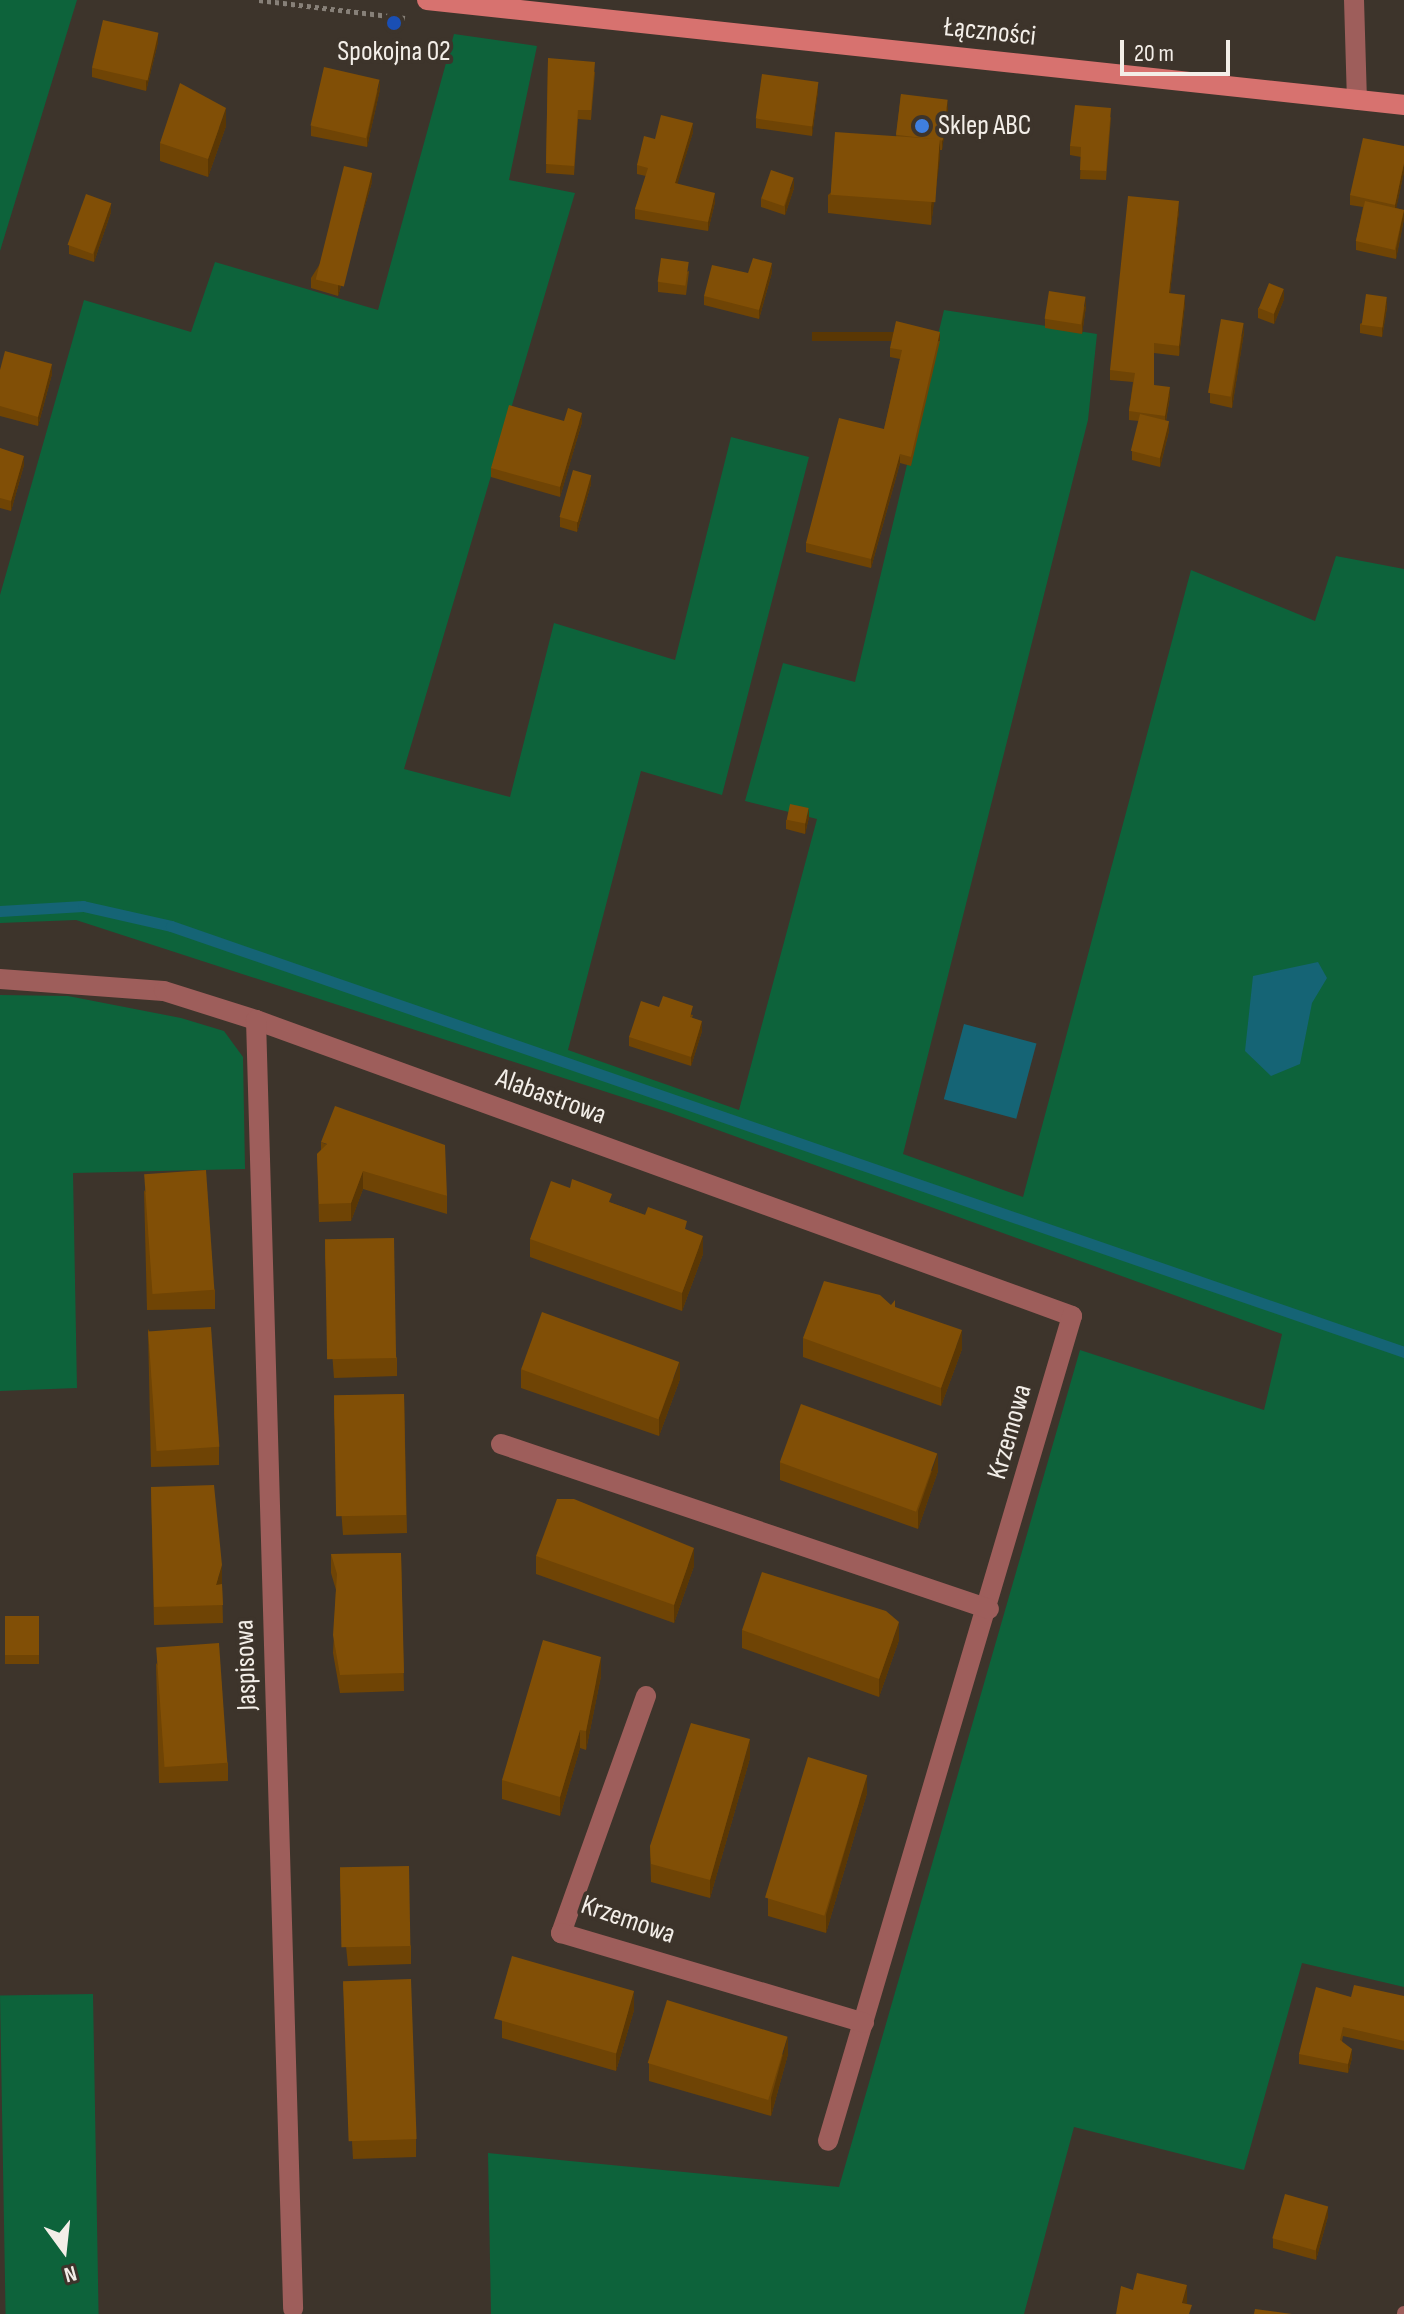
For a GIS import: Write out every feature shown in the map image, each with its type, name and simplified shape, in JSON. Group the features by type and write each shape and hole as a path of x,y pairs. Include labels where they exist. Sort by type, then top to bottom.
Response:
{"street":[{"name":"Łączności","path":"427,0 1404,105"},
{"path":"1354,0 1357,100"},
{"name":"Alabastrowa","path":"0,979 164,991 256,1020 1072,1316"},
{"name":"Jaspisowa","path":"256,1020 293,2308"},
{"name":"Krzemowa","path":"828,2141 989,1609 1072,1316"},
{"path":"501,1444 989,1609"},
{"name":"Krzemowa","path":"646,1696 561,1933 864,2023"}],"green space":[{"path":"0,0 77,0 0,251"},
{"path":"454,34 537,46 509,180 575,193 404,769 510,797 554,623 675,660 731,437 809,457 722,795 641,771 568,1050 739,1110 817,819 745,801 783,663 855,682 944,310 1097,334 1088,420 903,1154 1023,1197 1191,570 1315,621 1336,556 1404,569 1404,1987 1302,1963 1244,2170 1074,2127 1024,2314 491,2314 488,2153 839,2187 1080,1350 1264,1410 1282,1334 668,1112 76,920 0,923 0,595 84,300 191,332 215,262 378,310"},
{"path":"0,995 68,996 181,1018 224,1031 243,1057 245,1169 73,1173 77,1388 0,1391"},
{"path":"93,1994 99,2314 6,2314 0,1996"}],"water":[{"path":"1318,962 1327,978 1312,1003 1300,1064 1271,1076 1245,1051 1253,976"},
{"path":"964,1024 1036,1043 1016,1119 944,1099"}],"building":[{"path":"103,20 159,33 148,81 92,68"},
{"path":"548,58 595,62 591,110 578,110 574,166 546,164"},
{"path":"324,67 380,80 366,138 311,125"},
{"path":"762,74 818,82 812,126 756,119"},
{"path":"180,83 226,108 208,159 160,143"},
{"name":"Sklep ABC","path":"901,94 948,100 943,140 896,135"},
{"path":"1075,105 1111,108 1106,171 1080,170 1081,147 1070,146"},
{"path":"661,115 693,123 675,183 715,193 708,222 635,209 648,168 637,165 644,136 655,139"},
{"path":"835,132 940,139 935,202 831,195"},
{"path":"1363,138 1404,146 1404,163 1395,205 1350,195"},
{"path":"344,166 372,173 344,287 316,280"},
{"path":"771,170 794,178 784,206 761,198"},
{"path":"86,194 111,203 93,254 68,245"},
{"path":"1128,196 1179,201 1169,293 1185,295 1179,346 1154,343 1154,385 1170,387 1165,416 1129,411 1135,373 1110,370"},
{"path":"1365,201 1404,210 1395,250 1356,241"},
{"path":"661,258 689,262 685,286 658,282"},
{"path":"753,258 772,263 759,310 704,296 712,265 748,273"},
{"path":"1269,283 1284,289 1274,314 1259,308"},
{"path":"1049,291 1086,297 1081,324 1045,319"},
{"path":"1366,294 1387,297 1382,328 1362,325"},
{"path":"1221,319 1244,323 1231,397 1208,393"},
{"path":"896,321 940,332 911,457 900,454 871,559 806,543 839,418 884,429 902,350 890,348"},
{"path":"5,351 52,364 38,417 0,406 0,370"},
{"path":"509,405 564,421 568,408 582,413 560,487 491,468"},
{"path":"1140,414 1169,421 1160,458 1131,451"},
{"path":"0,448 24,456 11,501 0,498"},
{"path":"573,470 591,475 578,522 559,517"},
{"path":"790,804 809,808 805,824 787,820"},
{"path":"663,996 693,1006 690,1017 702,1021 691,1057 629,1037 641,1001 659,1007"},
{"path":"335,1106 445,1145 447,1196 363,1171 351,1203 319,1204 317,1154 327,1144 321,1142"},
{"path":"206,1170 214,1290 153,1294 144,1174"},
{"path":"572,1179 612,1194 609,1202 645,1215 648,1207 687,1221 685,1229 703,1236 682,1293 530,1239 551,1181 570,1188"},
{"path":"394,1238 396,1358 327,1359 325,1239"},
{"path":"824,1281 880,1295 891,1305 895,1300 895,1307 962,1330 941,1388 803,1338"},
{"path":"542,1312 679,1362 658,1419 521,1369"},
{"path":"211,1327 219,1447 157,1451 148,1331"},
{"path":"404,1394 406,1515 336,1516 334,1395"},
{"path":"801,1404 937,1454 916,1512 780,1462"},
{"path":"214,1485 222,1565 216,1585 222,1584 223,1605 154,1607 151,1487"},
{"path":"557,1499 574,1499 694,1548 674,1605 536,1556"},
{"path":"401,1553 404,1673 340,1675 333,1635 337,1574 331,1554"},
{"path":"762,1572 886,1611 899,1622 879,1679 742,1630"},
{"path":"5,1616 39,1616 39,1655 5,1655"},
{"path":"543,1640 601,1657 586,1731 580,1730 560,1797 502,1780"},
{"path":"219,1643 227,1763 165,1767 156,1647"},
{"path":"691,1723 750,1739 710,1880 651,1864 650,1846"},
{"path":"808,1757 867,1775 824,1916 765,1898"},
{"path":"409,1866 410,1946 341,1947 340,1867"},
{"path":"512,1956 634,1991 616,2053 494,2018"},
{"path":"411,1979 417,2139 349,2141 343,1981"},
{"path":"1354,1985 1404,1996 1404,2041 1343,2027 1340,2040 1352,2049 1348,2064 1299,2054 1316,1987 1351,1997"},
{"path":"667,2000 787,2037 768,2100 648,2063"},
{"path":"1285,2194 1328,2206 1316,2251 1272,2238"},
{"path":"1137,2273 1187,2285 1182,2303 1192,2305 1189,2314 1116,2314 1121,2286 1133,2290"},
{"path":"1255,2309 1292,2314 1254,2314"}],"waterway":[{"path":"0,911 83,906 171,926 1404,1352"}],"place":[{"name":"Spokojna 02","path":"394,23"},
{"name":"Sklep ABC","path":"922,126"}]}
